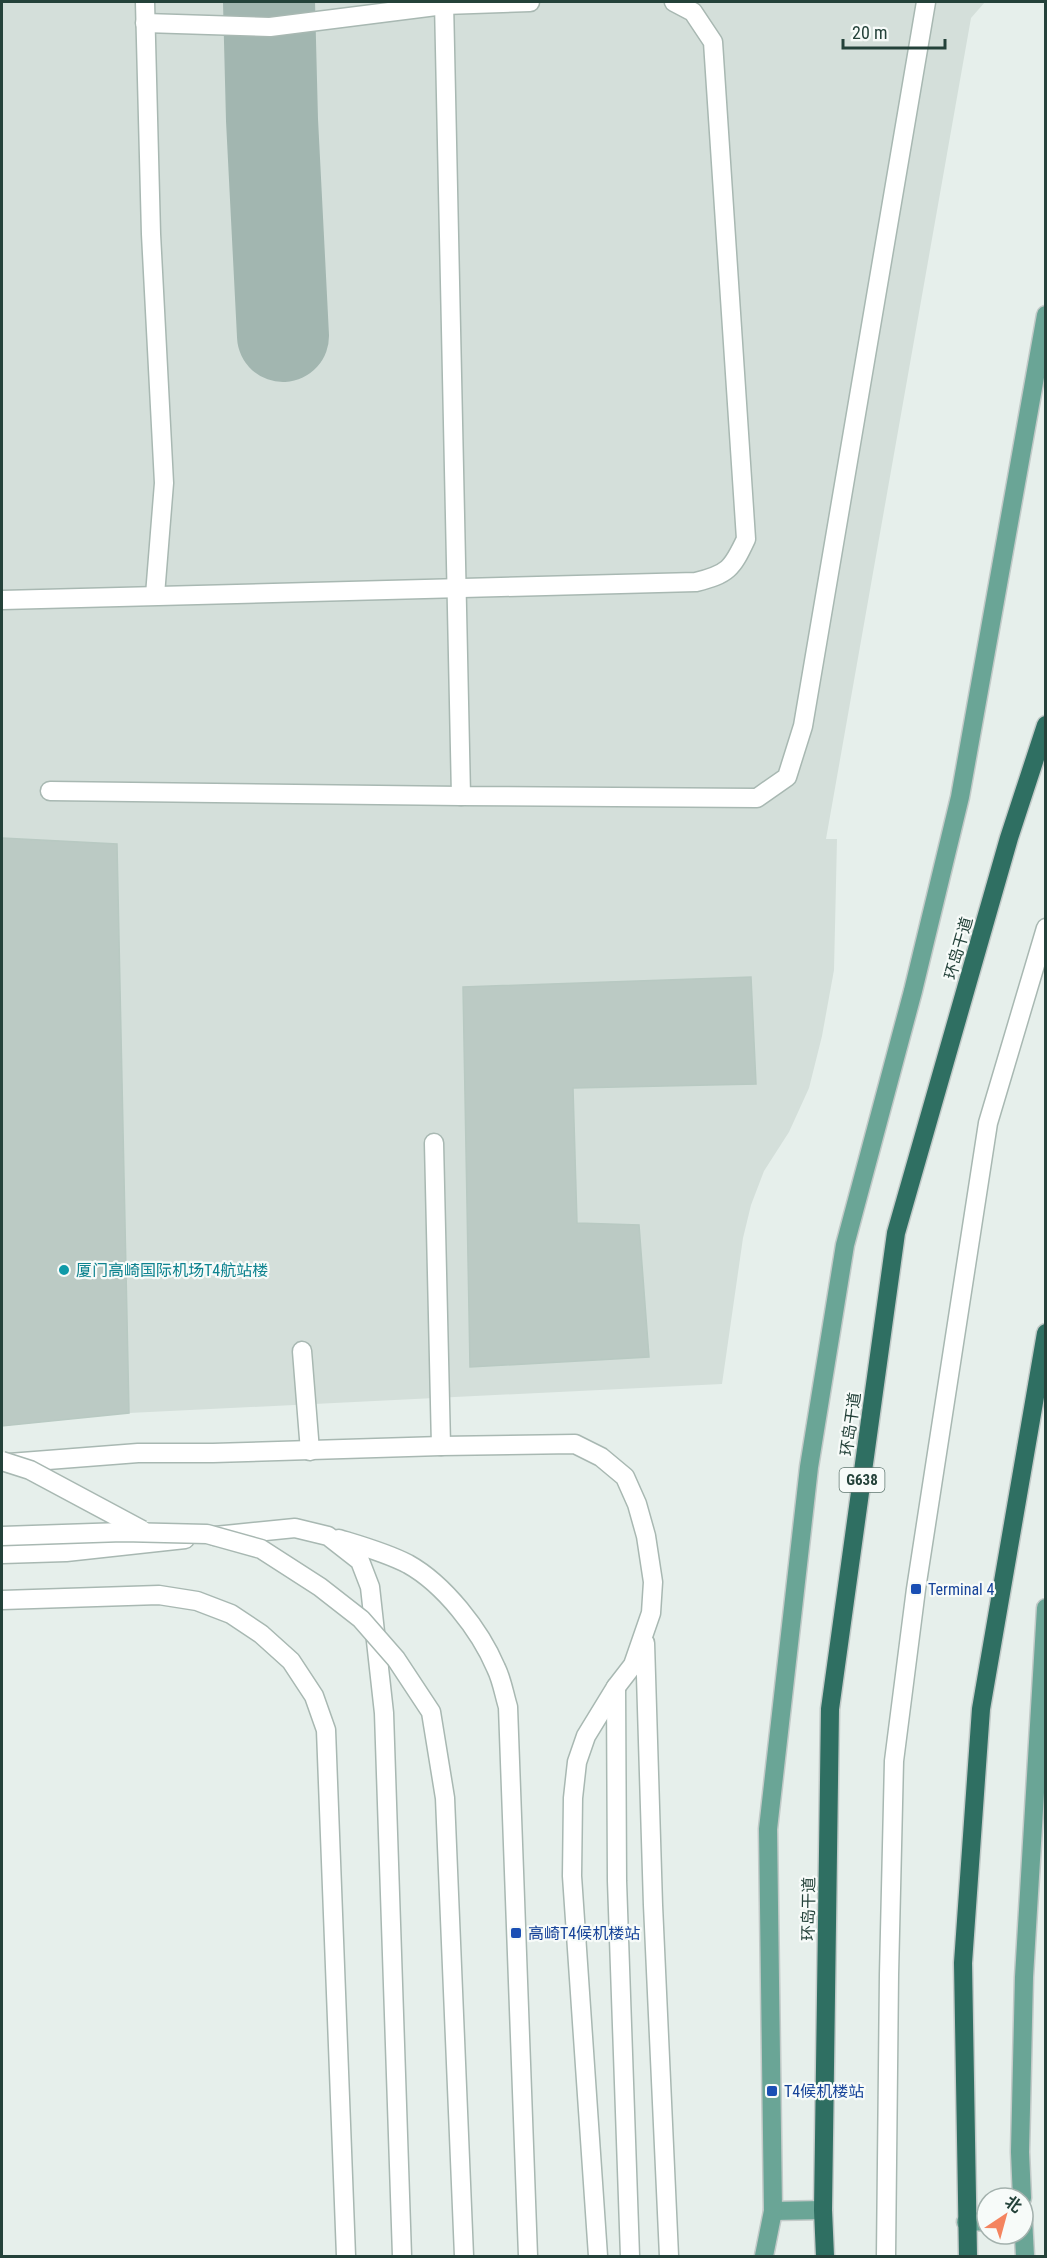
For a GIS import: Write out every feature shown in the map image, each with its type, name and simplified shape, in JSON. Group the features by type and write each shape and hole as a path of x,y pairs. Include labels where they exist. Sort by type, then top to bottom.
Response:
{"highway":[{"name":"环岛干道","path":"825,2256 823,2210 830,1708 896,1233 1006,849 1046,725"},
{"path":"968,2256 963,1963 981,1709 1046,1333"}],"main road":[{"path":"764,2256 773,2211 768,1829 809,1467 845,1245 913,991 960,797 1046,315"},
{"path":"1021,2186 1020,2152 1024,1977 1046,1608"},
{"path":"773,2211 823,2210"},
{"path":"966,2222 975,2222"}],"street":[{"path":"145,2 151,234 164,483 155,595"},
{"path":"145,23 270,27 444,3 530,2"},
{"path":"2,600 696,582 719,576 734,563 746,539 713,42 693,12 674,2"},
{"path":"50,791 757,798 788,777 803,726 926,2"},
{"path":"444,3 461,796"},
{"path":"886,2256 894,1761 916,1589 988,1123 1046,928"},
{"path":"434,1143 441,1446"},
{"path":"302,1351 310,1451"},
{"path":"2,1462 138,1453 575,1444 601,1457 625,1477 637,1504 651,1560 651,1612 633,1665 616,1687 586,1736 577,1762 573,1798 572,1876 598,2256"},
{"path":"2,1462 30,1470 146,1533"},
{"path":"2,1554 66,1552 295,1528 376,1551 408,1564 435,1584 458,1608 496,1668 508,1707 528,2256"},
{"path":"2,1536 207,1534 261,1549 320,1587 361,1619 396,1659 431,1712 445,1798 464,2256"},
{"path":"328,1536 360,1561 370,1587 384,1713 402,2256"},
{"path":"2,1600 159,1595 197,1601 231,1614 261,1634 291,1661 314,1696 326,1730 346,2256"},
{"path":"645,1635 652,1893 669,2256"},
{"path":"616,1687 617,1881 630,2256"}],"shaded area":[{"path":"2,2 985,2 971,18 826,839 837,839 834,970 822,1036 809,1088 789,1132 764,1171 751,1205 743,1238 722,1384 129,1413 2,1426"}],"building":[{"name":"厦门高崎国际机场T4航站楼","path":"2,838 117,844 129,1413 2,1426"},
{"path":"751,977 756,1084 573,1088 577,1223 639,1225 649,1357 470,1367 463,987"}],"taxiway":[{"path":"269,2 272,120 283,336"}],"place":[{"name":"厦门高崎国际机场T4航站楼","path":"64,1270"},
{"name":"Terminal 4","path":"916,1589"},
{"name":"高崎T4候机楼站","path":"516,1933"},
{"name":"T4候机楼站","path":"772,2091"}]}
